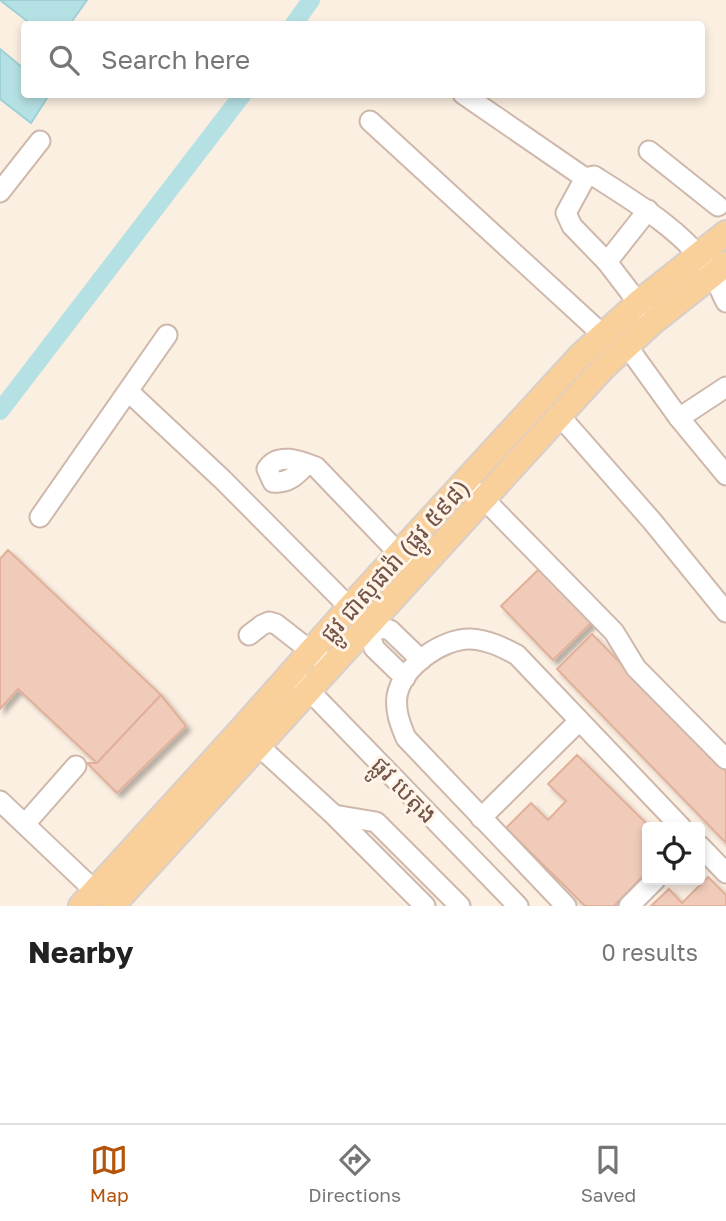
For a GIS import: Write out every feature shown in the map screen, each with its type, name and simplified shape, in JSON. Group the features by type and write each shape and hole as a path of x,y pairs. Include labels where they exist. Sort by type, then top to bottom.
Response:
{"main road":[{"name":"ផ្លូវ ជាសុផារ៉ា (ផ្លូវ ៥៩៨)","path":"249,738 291,673 464,482 603,335 646,313 713,265 726,233"},
{"name":"ផ្លូវ ជាសុផារ៉ា (ផ្លូវ ៥៩៨)","path":"96,901 249,738 309,691 559,415 627,346 646,313"}],"street":[{"path":"469,98 585,178 594,176 648,210 713,265 726,302"},
{"path":"370,121 603,335"},
{"path":"0,192 40,141"},
{"path":"649,151 724,203"},
{"path":"585,178 566,213 572,226 607,262 646,313"},
{"path":"607,262 648,210"},
{"path":"40,517 167,335"},
{"path":"627,346 679,418 726,475"},
{"path":"679,418 726,387"},
{"path":"129,392 223,480 368,626 374,648 405,678"},
{"path":"559,415 652,521 726,612"},
{"path":"307,464 322,472 416,571"},
{"path":"464,482 483,498 614,632 636,668 726,759"},
{"path":"249,635 269,622 312,650 330,667"},
{"path":"368,626 390,630 422,660"},
{"path":"566,906 405,738 398,721 398,693 405,678 433,649 468,639 490,642 517,655 676,822"},
{"name":"ផ្លូវ បេតុង","path":"291,673 518,906"},
{"path":"481,818 579,721"},
{"path":"249,738 334,815 425,906"},
{"path":"25,824 76,766"},
{"path":"0,801 25,824 96,901"},
{"path":"334,815 376,822 460,906"},
{"path":"705,851 726,873"},
{"path":"629,906 650,885"}],"water":[{"path":"0,0 87,0 72,21 27,21"},
{"path":"0,49 21,66 21,98 47,98 31,123 0,99"}],"building":[{"path":"8,550 161,695 97,763 18,689 0,709 0,559"},
{"path":"540,568 592,622 553,660 501,606"},
{"path":"592,634 726,771 726,843 557,669"},
{"path":"161,695 186,726 117,793 87,763 97,763"},
{"path":"577,755 645,822 642,822 642,877 614,906 585,906 506,828 531,803 548,820 566,801 548,784"},
{"path":"708,877 726,895 726,906 651,906 669,889 682,903 700,885 705,885"}],"waterway":[{"path":"296,21 311,0"},
{"path":"0,411 240,98"}]}
